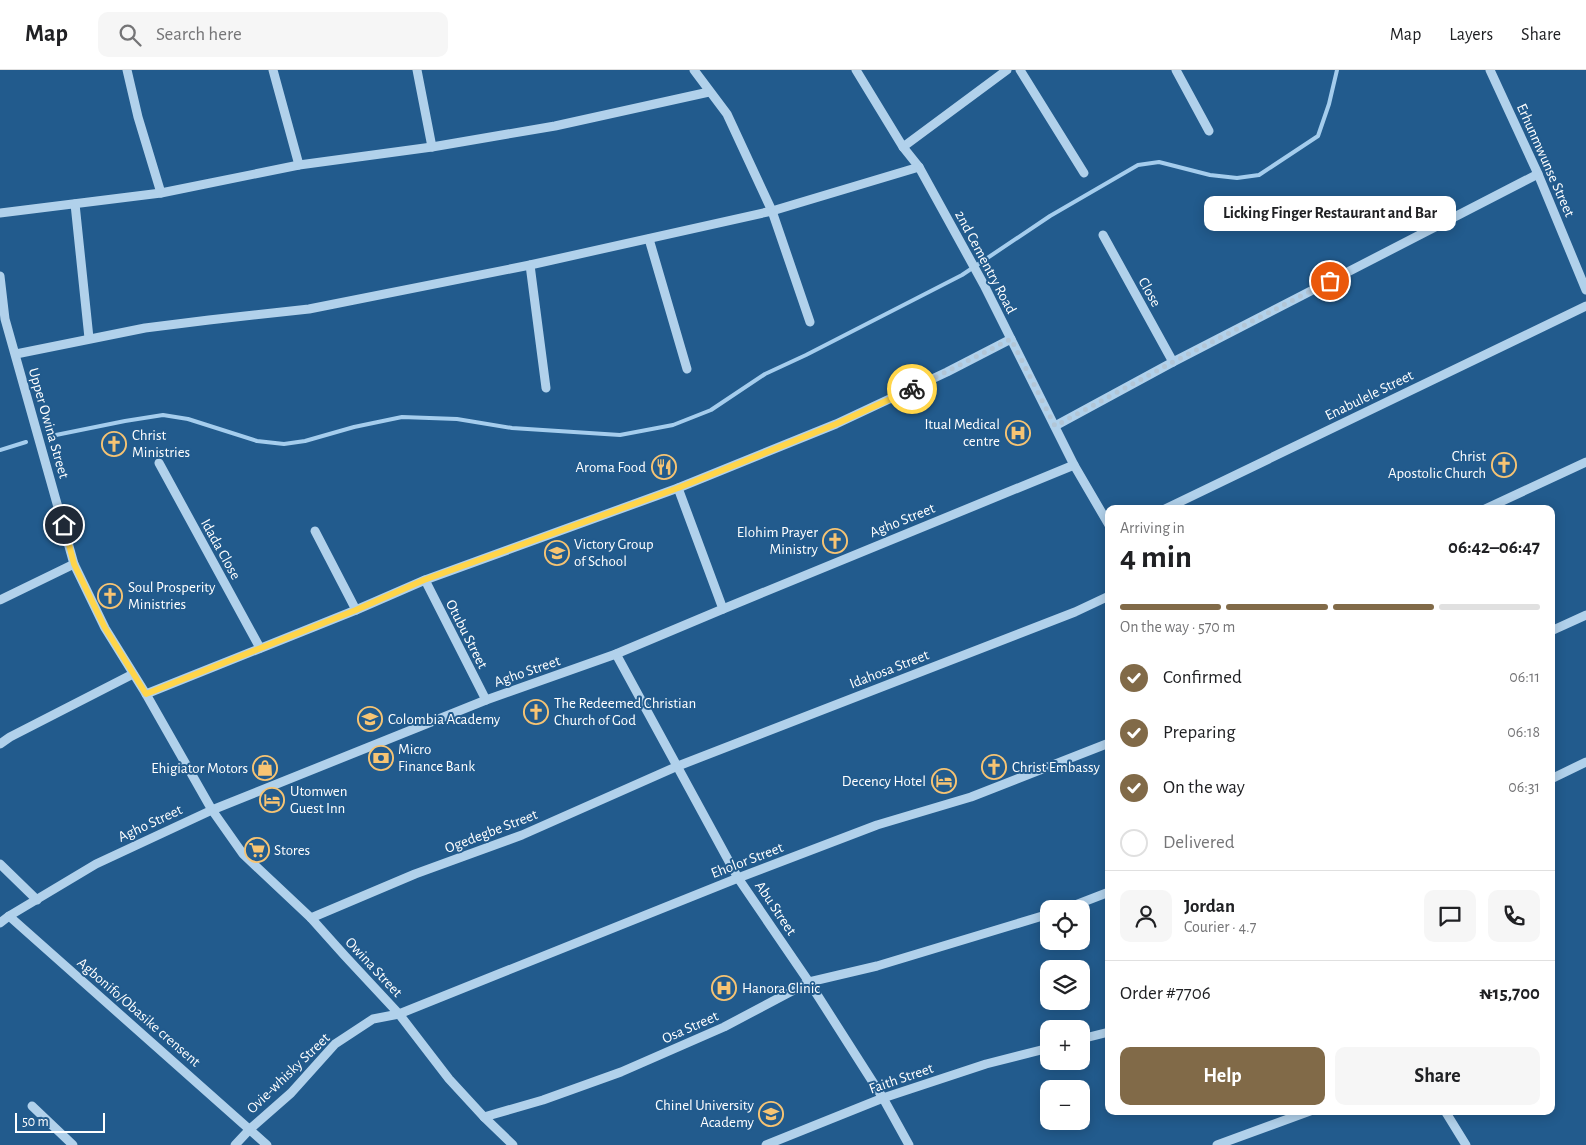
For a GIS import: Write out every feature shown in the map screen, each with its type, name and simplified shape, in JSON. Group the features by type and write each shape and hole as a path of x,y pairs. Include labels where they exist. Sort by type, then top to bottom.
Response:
{"street":[{"path":"127,70 138,117 161,193"},
{"path":"274,70 299,165"},
{"path":"417,70 432,146"},
{"path":"694,70 727,114 772,211 810,322"},
{"name":"2nd Cementry Road","path":"856,70 903,147 919,167 978,274 1074,465 1105,518"},
{"path":"903,147 1007,70"},
{"path":"1020,70 1084,173"},
{"path":"1176,70 1209,131"},
{"name":"Erhunmwunse Street","path":"1490,70 1538,174 1586,290"},
{"path":"0,213 161,193 299,165 555,126 709,92"},
{"path":"16,354 145,328 309,309 530,265 772,211 919,167"},
{"path":"1055,426 1173,362 1538,174"},
{"path":"75,204 89,338"},
{"name":"Close","path":"1103,235 1173,362"},
{"path":"649,239 687,369"},
{"path":"530,265 546,388"},
{"name":"Upper Owina Street","path":"0,276 3,320 16,354 74,564 105,628 146,694 212,810"},
{"name":"Enabulele Street","path":"1173,505 1586,306"},
{"path":"146,694 356,610 424,580 678,488 836,424 948,372 1011,339"},
{"path":"1494,505 1586,462"},
{"name":"Idada Close","path":"159,463 260,648"},
{"name":"Agho Street","path":"0,923 96,864 212,810 486,700 616,654 723,608 1074,465"},
{"path":"678,488 723,608"},
{"path":"315,531 356,610"},
{"path":"0,600 74,564"},
{"name":"Otubu Street","path":"424,580 486,700"},
{"name":"Idahosa Street","path":"678,766 1075,612 1105,598"},
{"path":"1555,629 1586,615"},
{"name":"Abu Street","path":"616,654 738,878 809,982 910,1145"},
{"path":"0,744 10,737 133,674"},
{"name":"Eholor Street","path":"399,1014 738,878 877,826 971,797 1105,745"},
{"path":"1555,777 1586,762"},
{"name":"Ogedegbe Street","path":"311,918 415,874 522,835 678,766"},
{"name":"Owina Street","path":"212,810 243,854 311,918 399,1014 449,1079 513,1145"},
{"path":"0,864 37,900"},
{"path":"1088,900 1105,894"},
{"name":"Agbonifo/Obasike crensent","path":"10,916 267,1145"},
{"name":"Osa Street","path":"484,1117 543,1100 621,1072 724,1027 809,982 877,966 1040,917"},
{"name":"Ovie-whisky Street","path":"235,1145 250,1129 291,1093 335,1044 373,1019 399,1014"},
{"path":"1090,1037 1105,1033"},
{"name":"Faith Street","path":"766,1145 882,1098 986,1064 1040,1050"},
{"path":"32,1106 73,1145"},
{"path":"1217,1145 1299,1115"},
{"path":"1447,1115 1466,1145"}],"waterway":[{"path":"51,436 163,415 188,419 257,441 284,444 305,441 354,427 402,417 457,419 512,428 620,435 673,425 711,410 765,374 962,275 1050,216 1138,165 1159,162 1210,175 1237,178 1259,175 1318,136 1329,104 1337,70"},
{"path":"0,450 26,442"}],"way so far":[{"path":"912,389 1011,339 1055,426 1173,362 1330,281"}],"place":[{"name":"Licking Finger Restaurant and Bar","path":"1330,281"},
{"name":"Itual Medical centre","path":"1018,433"},
{"name":"Christ Ministries","path":"114,444"},
{"name":"Christ Apostolic Church","path":"1504,465"},
{"name":"Aroma Food","path":"664,467"},
{"name":"Elohim Prayer Ministry","path":"835,541"},
{"name":"Victory Group of School","path":"557,553"},
{"name":"Soul Prosperity Ministries","path":"110,596"},
{"name":"The Redeemed Christian Church of God","path":"536,712"},
{"name":"Colombia Academy","path":"370,719"},
{"name":"Micro Finance Bank","path":"381,758"},
{"name":"Christ Embassy","path":"994,767"},
{"name":"Ehigiator Motors","path":"265,768"},
{"name":"Decency Hotel","path":"944,781"},
{"name":"Utomwen Guest Inn","path":"272,800"},
{"name":"Stores","path":"257,850"},
{"name":"Hanora Clinic","path":"724,988"},
{"name":"Chinel University Academy","path":"771,1114"}],"route":[{"path":"64,525 74,564 105,628 146,694 356,610 424,580 678,488 836,424 912,389"}]}
